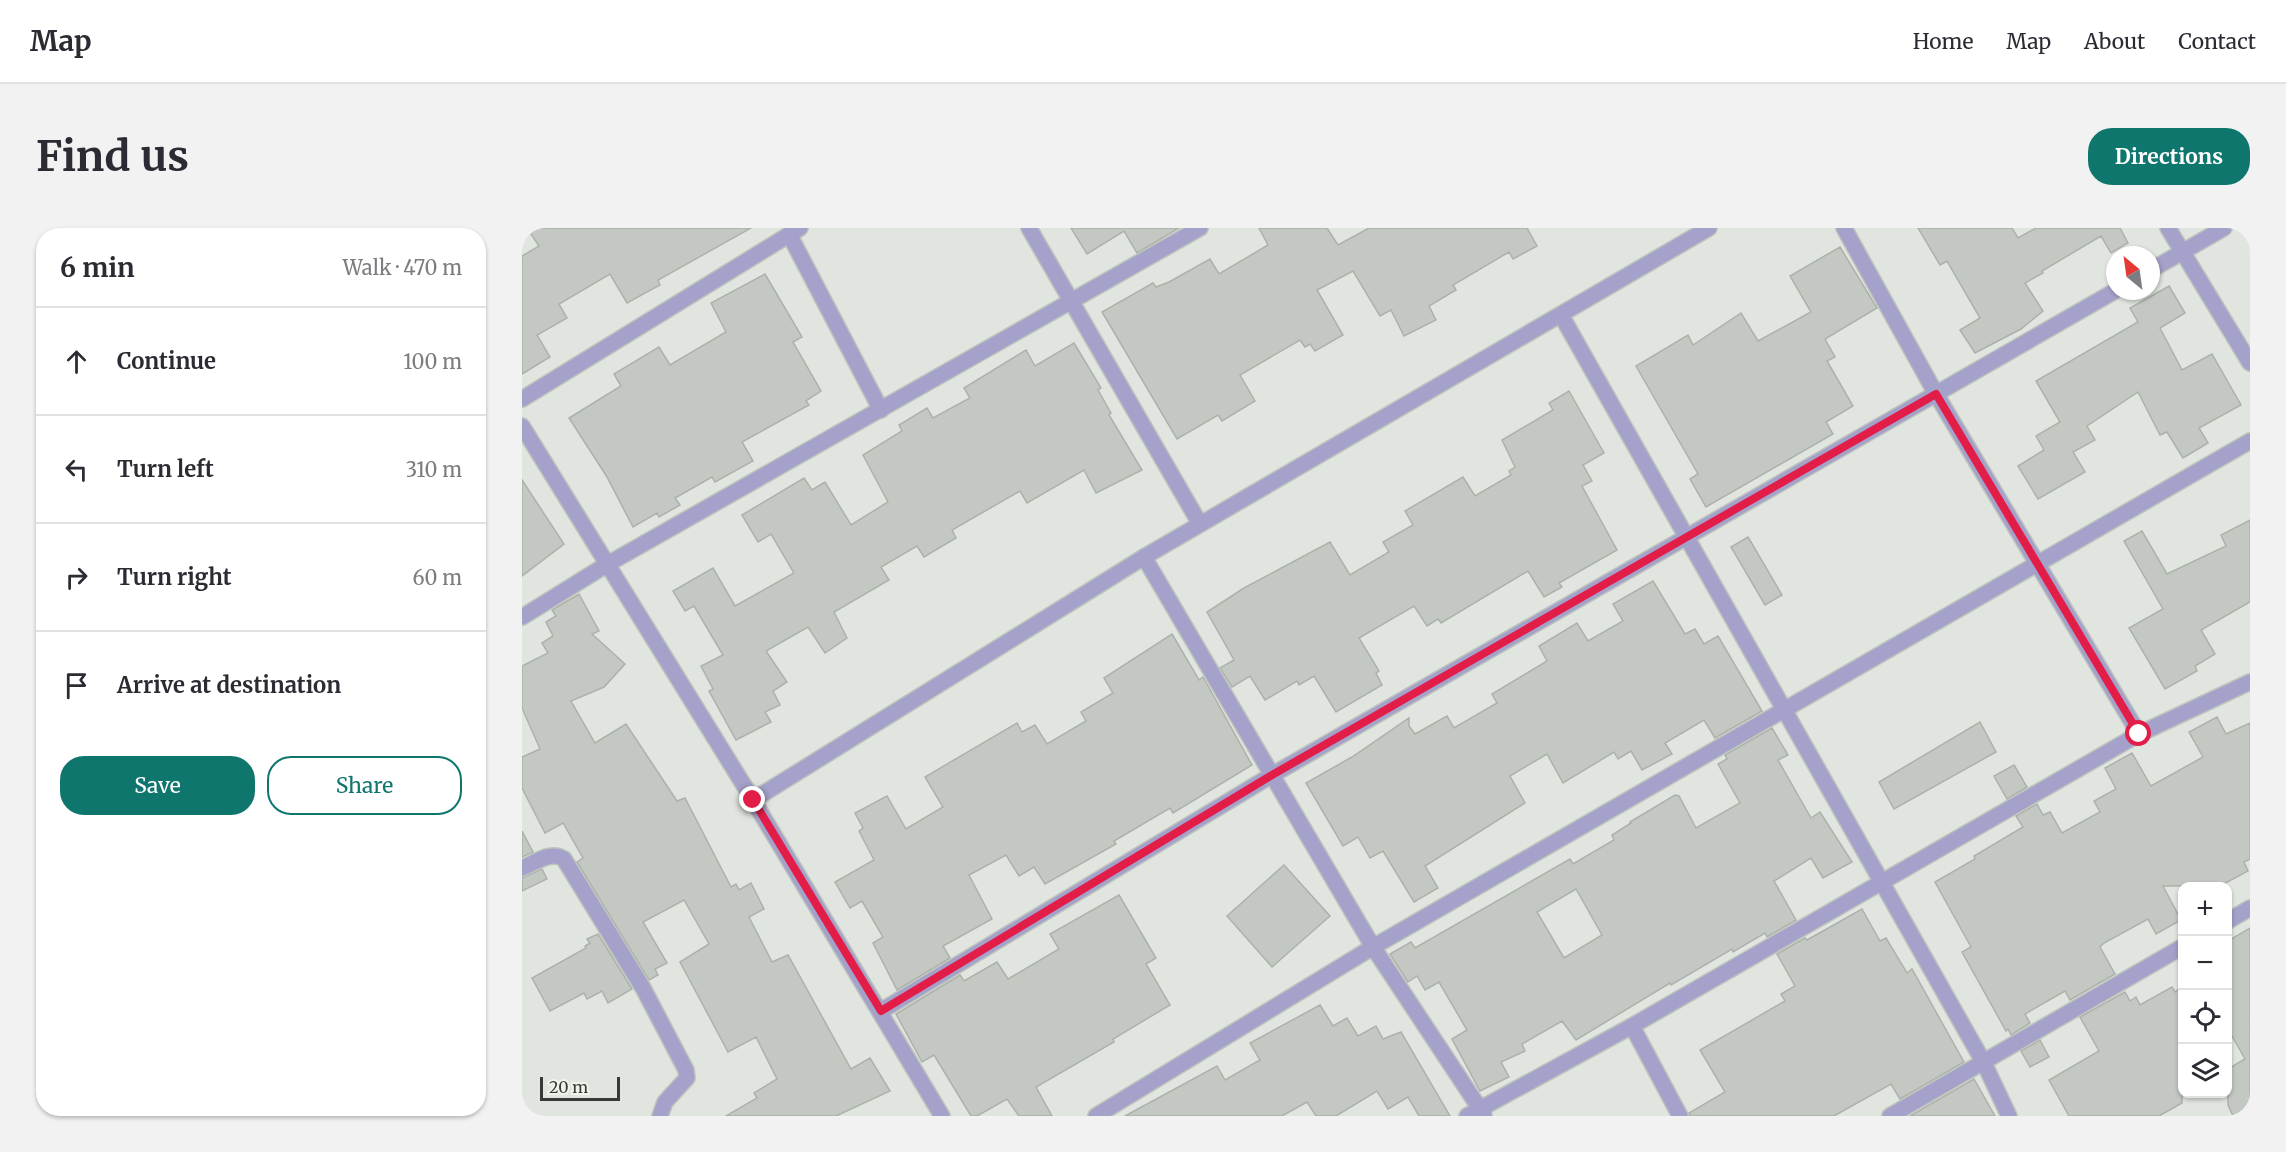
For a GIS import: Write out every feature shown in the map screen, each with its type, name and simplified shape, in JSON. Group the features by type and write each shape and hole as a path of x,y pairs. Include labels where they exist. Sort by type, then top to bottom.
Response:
{"street":[{"path":"1029,228 1200,524"},
{"path":"522,617 606,566 1200,228"},
{"path":"753,800 1144,557 1561,315 1692,232 1709,228"},
{"path":"1844,228 1936,394 2139,734"},
{"path":"2168,228 2250,363"},
{"path":"2160,265 2224,228"},
{"path":"522,399 795,231 881,410"},
{"path":"881,1011 1272,775 2106,296"},
{"path":"1561,315 1984,1063 2008,1116"},
{"path":"522,426 606,566 753,800 942,1116"},
{"path":"1096,1116 1373,947 2250,441"},
{"path":"1144,557 1373,947 1478,1113 2139,734 2250,682"},
{"path":"522,868 550,855 559,855 564,859 643,988 686,1070 687,1078 665,1102 660,1116"},
{"path":"2232,919 2250,908"},
{"path":"1890,1116 2178,949"},
{"path":"1632,1026 1680,1116"}],"building":[{"path":"527,228 751,228 658,280 660,285 627,303 610,274 559,304 567,318 537,335 550,357 522,374 522,256 539,246"},
{"path":"1071,228 1179,228 1137,253 1124,231 1087,254"},
{"path":"1259,228 1327,228 1338,245 1369,228 1527,228 1537,246 1513,259 1509,252 1453,285 1456,290 1429,306 1436,320 1404,336 1391,310 1380,316 1353,271 1317,290 1343,335 1315,351 1310,344 1305,347 1300,340 1240,375 1255,401 1222,421 1218,415 1177,439 1102,312 1153,283 1156,287 1169,282 1210,259 1219,274 1268,245"},
{"path":"1918,228 2012,228 2018,238 2036,228 2120,228 2128,243 2123,246 2107,246 2101,236 2025,283 2043,311 2021,329 1975,353 1960,330 1980,318 1947,261 1940,265"},
{"path":"1840,247 1877,308 1825,339 1835,357 1827,361 1853,406 1826,422 1833,434 1706,507 1690,479 1698,474 1636,366 1688,335 1693,345 1741,313 1758,341 1811,312 1790,276"},
{"path":"765,274 802,337 793,342 821,391 806,401 809,405 742,442 753,461 715,482 712,477 675,498 680,505 659,517 657,513 633,527 607,477 569,418 621,386 614,374 659,347 670,365 726,332 711,303"},
{"path":"2169,286 2185,313 2160,328 2182,370 2212,354 2241,405 2199,428 2208,443 2183,458 2167,432 2160,435 2138,392 2087,426 2095,440 2073,452 2085,472 2038,499 2018,466 2044,450 2036,436 2060,422 2036,381 2138,322 2130,308 2144,300 2160,300 2160,291"},
{"path":"1074,343 1101,388 1098,390 1111,413 1109,415 1142,470 1096,493 1084,470 1027,503 1020,491 952,530 956,538 924,557 917,546 881,567 889,580 834,612 847,638 825,653 808,627 766,651 787,682 773,691 780,705 765,712 771,722 736,740 709,691 713,689 701,666 723,655 694,606 685,611 673,591 713,568 735,606 794,573 771,534 758,542 742,515 804,478 812,490 825,482 851,525 888,502 863,455 902,431 899,425 927,408 933,418 970,398 964,388 1026,350 1035,366"},
{"path":"1569,391 1604,453 1583,465 1592,481 1582,486 1617,550 1559,583 1562,587 1544,597 1528,571 1441,623 1438,619 1427,626 1414,606 1359,638 1379,671 1376,673 1382,685 1336,712 1314,676 1299,685 1297,681 1265,700 1250,676 1232,687 1220,668 1234,660 1207,612 1244,588 1330,542 1350,575 1389,552 1383,542 1413,525 1405,511 1463,477 1475,496 1511,475 1509,471 1515,467 1502,440 1553,410 1549,403"},
{"path":"522,480 564,544 522,576"},
{"path":"2250,520 2250,602 2201,630 2215,654 2195,666 2197,671 2165,689 2129,628 2163,609 2124,541 2142,531 2167,574 2226,546 2221,535"},
{"path":"1748,537 1782,595 1765,605 1731,547"},
{"path":"1653,581 1685,634 1695,629 1704,644 1718,636 1762,711 1715,738 1704,720 1665,743 1672,754 1642,770 1631,751 1618,759 1614,752 1563,783 1547,754 1510,776 1525,803 1425,866 1438,888 1414,902 1383,851 1370,858 1358,837 1343,846 1306,783 1352,757 1409,718 1409,726 1415,734 1447,716 1454,728 1497,703 1492,694 1547,661 1539,646 1577,623 1588,641 1623,621 1613,604"},
{"path":"579,594 599,631 592,634 625,664 604,687 571,701 595,743 626,724 677,801 685,798 731,887 736,884 739,890 751,883 764,909 749,917 772,962 788,955 851,1069 870,1058 890,1091 836,1116 726,1116 757,1098 754,1093 777,1079 756,1037 728,1052 680,962 709,944 684,900 643,922 667,963 655,969 658,975 649,980 577,862 583,858 563,823 545,833 522,788 522,757 540,749 522,708 522,666 548,653 542,643 553,636 546,622 556,616 552,610"},
{"path":"1172,634 1199,680 1203,677 1252,765 1173,813 1170,808 1114,841 1116,844 1045,884 1034,867 1019,876 1006,855 969,875 992,919 943,946 950,958 897,990 873,943 883,937 862,901 850,908 835,882 874,860 859,831 863,828 855,813 887,796 906,829 943,807 925,777 1017,723 1022,732 1035,725 1047,744 1086,721 1081,712 1113,693 1104,678"},
{"path":"2217,717 2226,734 2250,723 2250,859 2244,862 2248,871 2227,882 2178,882 2178,886 2163,886 2178,914 2178,922 2156,934 2148,919 2104,943 2100,947 2115,974 2070,1000 2065,991 2025,1014 2030,1023 2011,1035 2008,1029 2006,1031 1962,952 1971,947 1935,882 2023,827 2016,816 2037,804 2043,815 2050,812 2062,833 2100,812 2094,801 2116,789 2105,768 2132,753 2151,786 2203,757 2189,732"},
{"path":"1980,722 1996,752 1894,809 1879,782"},
{"path":"1772,728 1788,755 1778,760 1811,818 1820,812 1852,862 1823,878 1811,858 1774,881 1796,920 1767,937 1765,933 1733,952 1732,949 1671,985 1670,983 1576,1040 1562,1021 1522,1044 1525,1051 1501,1062 1509,1077 1480,1091 1452,1039 1467,1030 1439,982 1425,990 1417,976 1408,982 1390,954 1411,942 1415,948 1570,859 1573,864 1614,840 1612,835 1675,795 1679,796 1696,828 1740,803 1718,764 1727,759 1725,755","holes":["1576,889 1602,935 1564,958 1537,912"]},
{"path":"2014,765 2027,787 2007,799 1994,776"},
{"path":"522,831 533,852 522,857"},
{"path":"1284,865 1330,916 1272,967 1227,916"},
{"path":"542,869 547,879 522,891 522,878"},
{"path":"1119,895 1156,958 1146,964 1170,1005 1113,1039 1114,1042 1036,1087 1052,1116 1019,1116 1007,1099 977,1116 971,1116 934,1055 922,1062 896,1014 960,975 964,981 997,962 1008,979 1059,949 1050,934"},
{"path":"1862,909 1880,941 1886,938 1907,973 1912,969 1964,1062 1900,1099 1891,1084 1834,1116 1690,1116 1689,1113 1725,1092 1700,1050 1785,1001 1781,994 1795,986 1777,954"},
{"path":"2250,928 2250,1112 2242,1116 2233,1116 2228,1105 2228,1098 2232,1098 2232,1067 2245,1059 2232,1036 2232,939"},
{"path":"598,934 632,989 608,1003 602,991 587,999 584,993 550,1011 532,978 586,948 585,946 590,943 587,939"},
{"path":"2172,987 2175,992 2178,990 2178,1098 2182,1098 2182,1103 2159,1116 2069,1116 2049,1080 2099,1051 2080,1017 2125,992 2130,1001 2136,997 2140,1005"},
{"path":"1320,1005 1333,1026 1347,1018 1358,1036 1376,1026 1383,1039 1401,1032 1450,1116 1419,1116 1408,1097 1388,1109 1377,1091 1336,1116 1316,1116 1307,1102 1282,1116 1125,1116 1217,1066 1225,1080 1260,1060 1250,1043"},
{"path":"2040,1040 2049,1057 2030,1067 2021,1051"},
{"path":"1974,1079 1995,1116 1910,1116"}],"route":[{"path":"753,800 881,1011 1272,775 1936,394 2139,734"}]}
